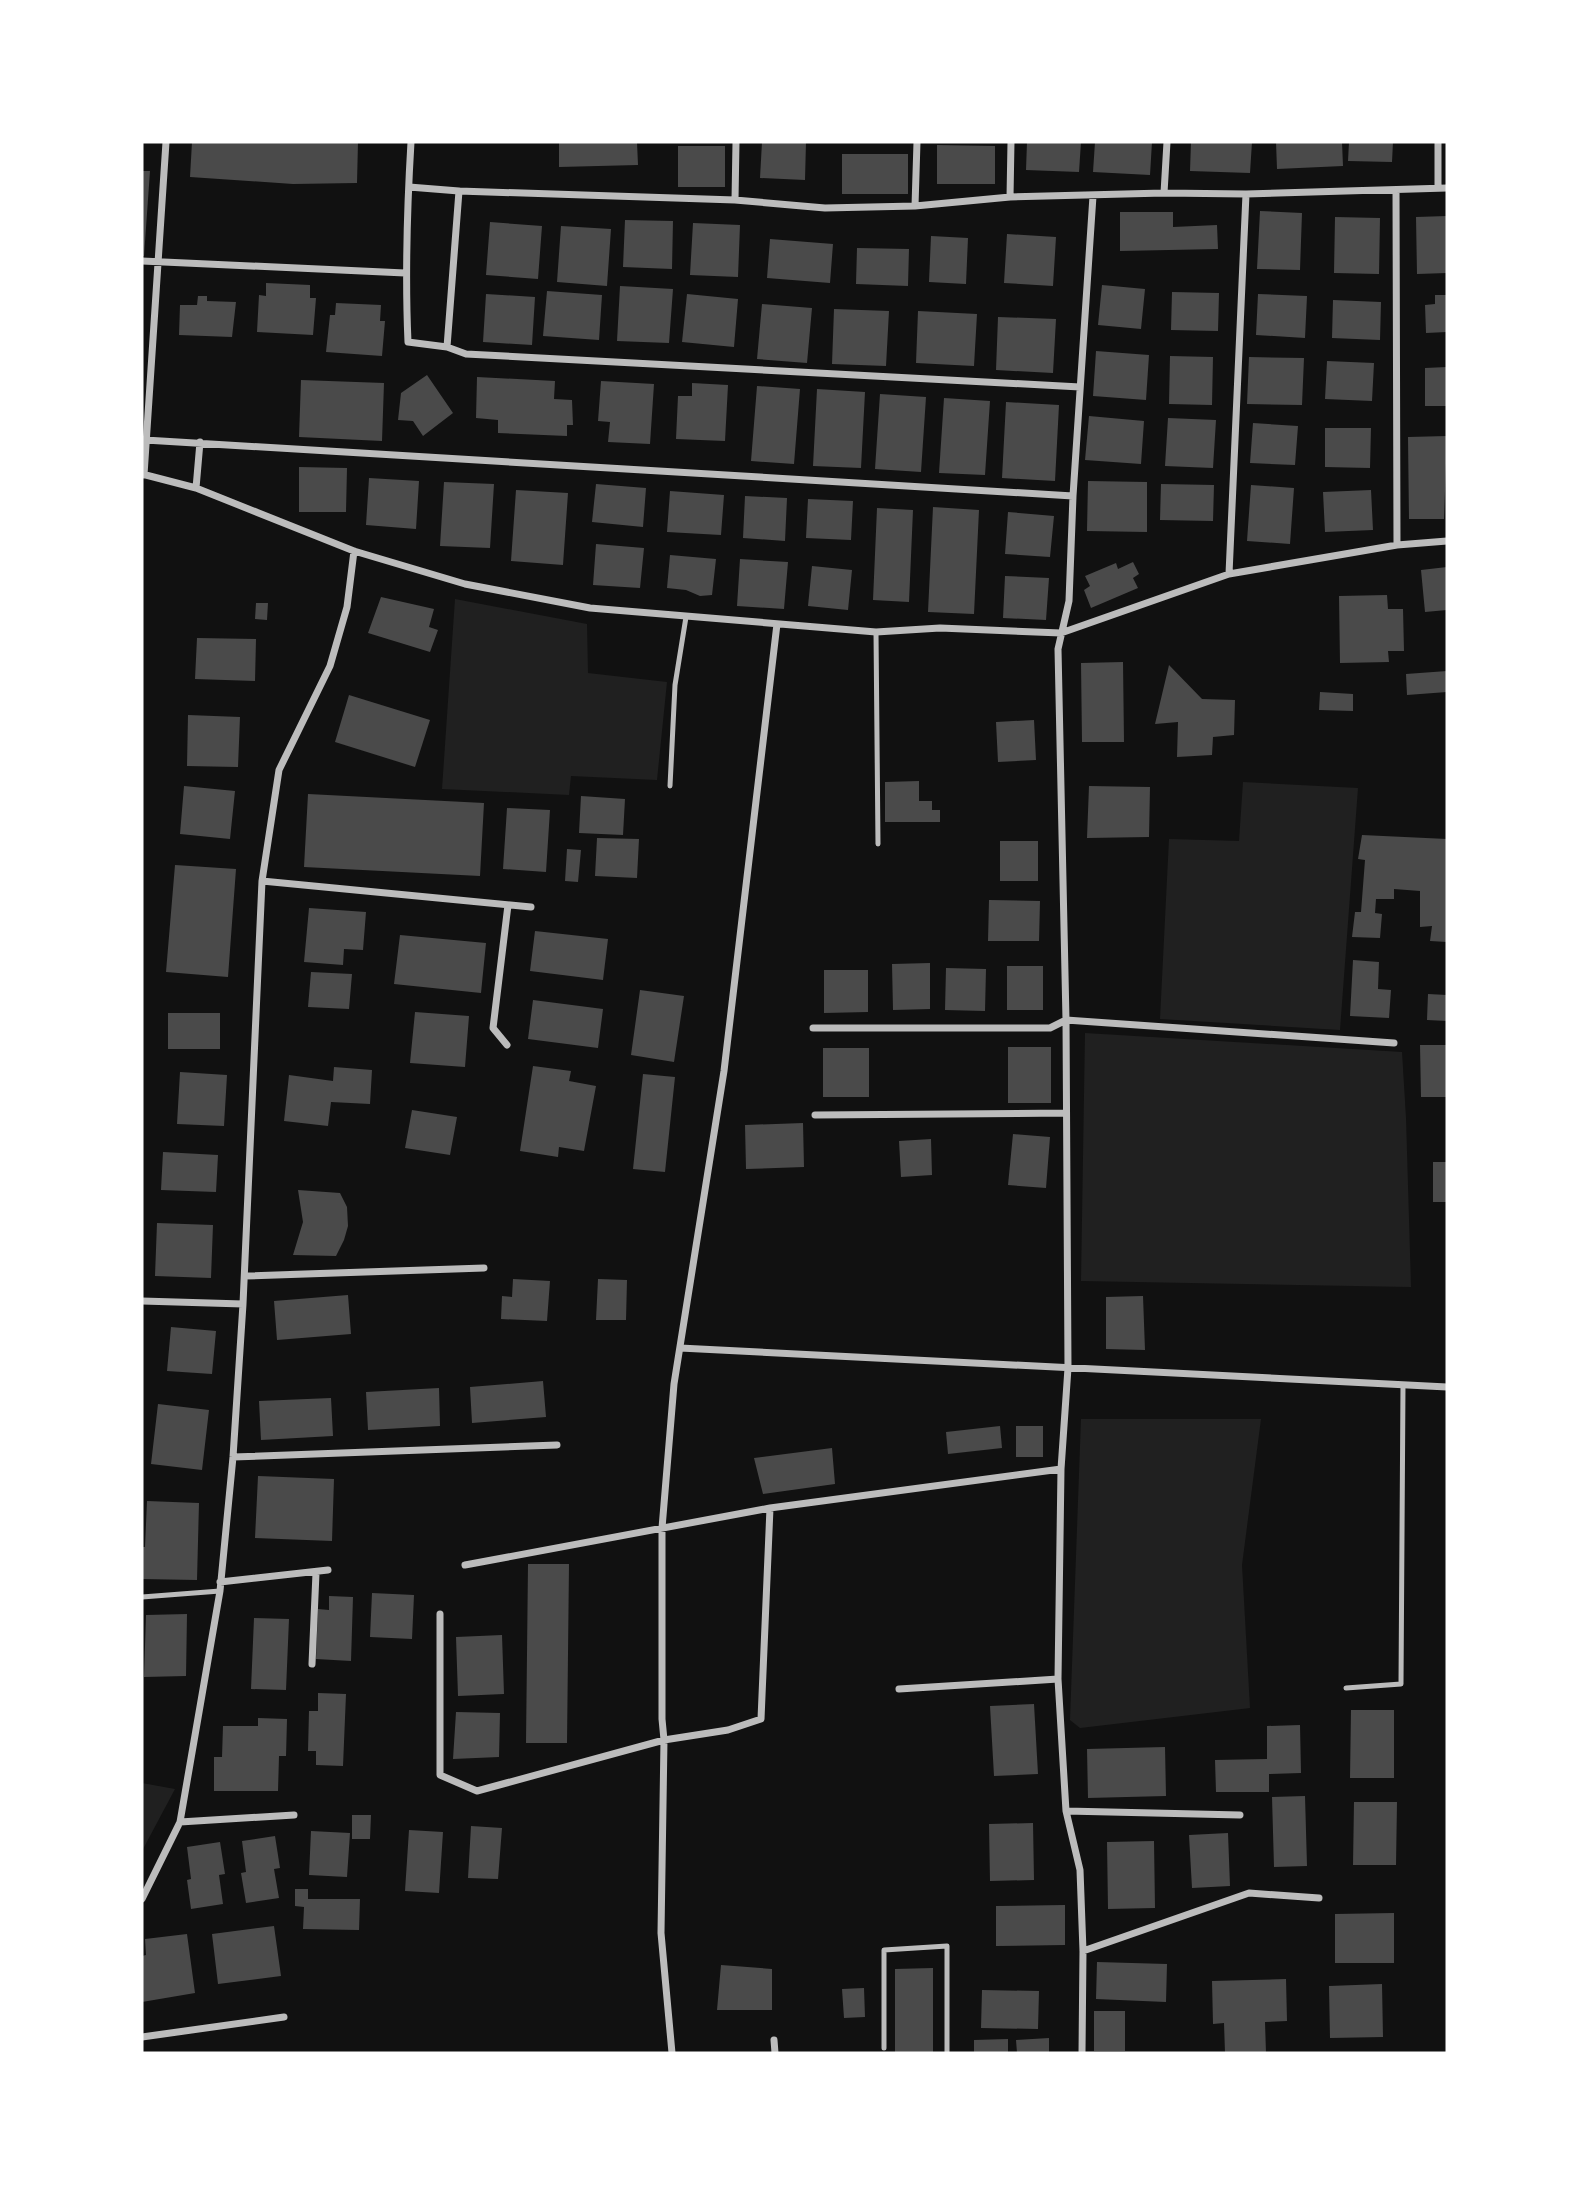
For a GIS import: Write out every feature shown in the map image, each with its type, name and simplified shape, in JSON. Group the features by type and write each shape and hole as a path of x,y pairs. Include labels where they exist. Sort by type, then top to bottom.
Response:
{"street":[{"path":"166,142 160,262 143,475 196,488 354,551 465,584 590,608 876,632 940,628 1061,634 1229,574 1398,545 1447,541"},
{"path":"411,142 405,273 408,342 447,347 466,354 1080,387"},
{"path":"735,200 736,142"},
{"path":"915,206 917,142"},
{"path":"1010,197 1011,142"},
{"path":"1164,193 1167,142"},
{"path":"1438,142 1438,188"},
{"path":"409,187 735,200 825,208 915,206 1010,197 1447,188"},
{"path":"447,347 459,191"},
{"path":"1396,191 1398,545"},
{"path":"1229,574 1246,194"},
{"path":"1082,2053 1083,1951 1080,1870 1066,1811 1058,1679 1061,1469 1068,1368 1066,1020 1058,649 1069,601 1073,496 1093,196"},
{"path":"142,261 405,273"},
{"path":"145,440 1073,496"},
{"path":"196,488 200,442"},
{"path":"142,1899 180,1822 220,1587 233,1457 245,1276 262,881 278,770 330,666 347,607 354,551"},
{"path":"672,2053 661,1933 664,1740 662,1528 674,1384 724,1071 777,624"},
{"path":"262,881 531,907"},
{"path":"508,905 494,1028 508,1045"},
{"path":"813,1028 1050,1028 1066,1020 1394,1043"},
{"path":"815,1115 1066,1113"},
{"path":"245,1276 484,1268"},
{"path":"142,1301 243,1304"},
{"path":"680,1348 1447,1387"},
{"path":"233,1457 557,1444"},
{"path":"465,1565 770,1508 1061,1469"},
{"path":"440,1614 439,1775 477,1791 664,1740 728,1730 761,1719 770,1508"},
{"path":"220,1587 328,1570"},
{"path":"312,1664 316,1573"},
{"path":"899,1689 1058,1679"},
{"path":"1066,1811 1240,1815"},
{"path":"180,1822 293,1815"},
{"path":"1083,1951 1249,1893 1318,1898"},
{"path":"142,2037 284,2017"},
{"path":"774,2040 775,2053"}],"lane":[{"path":"670,786 675,685 685,617"},
{"path":"876,632 878,844"},
{"path":"1346,1688 1401,1684 1403,1385"},
{"path":"142,1597 220,1587"},
{"path":"884,2048 884,1950 947,1946 947,2053"}],"shaded area":[{"path":"455,599 587,624 588,673 667,682 657,780 571,776 569,795 442,789"},
{"path":"1243,782 1358,788 1340,1030 1160,1019 1169,839 1239,841"},
{"path":"1085,1033 1402,1052 1411,1287 1081,1281"},
{"path":"1081,1419 1261,1419 1242,1565 1250,1708 1080,1728 1070,1720"},
{"path":"142,1783 175,1789 142,1851"}],"building":[{"path":"192,142 358,142 357,183 293,184 190,177"},
{"path":"559,142 637,142 638,165 559,167"},
{"path":"762,142 806,142 805,180 760,178"},
{"path":"1027,142 1081,142 1079,172 1026,170"},
{"path":"1095,142 1152,142 1150,175 1093,172"},
{"path":"1191,142 1252,142 1250,173 1190,171"},
{"path":"1276,142 1342,142 1343,166 1277,169"},
{"path":"1349,142 1393,142 1392,162 1348,161"},
{"path":"937,145 995,146 995,184 937,184"},
{"path":"678,146 725,146 725,187 678,187"},
{"path":"842,154 908,154 908,194 842,194"},
{"path":"142,171 150,171 144,256 142,256"},
{"path":"1260,211 1302,213 1300,270 1257,269"},
{"path":"1120,212 1173,212 1173,227 1217,225 1218,249 1120,251"},
{"path":"1447,216 1447,273 1417,274 1416,217"},
{"path":"1335,217 1380,218 1379,274 1334,273"},
{"path":"625,220 673,221 672,269 623,267"},
{"path":"490,222 542,226 538,279 486,275"},
{"path":"693,223 740,225 738,277 690,275"},
{"path":"561,226 611,229 607,286 557,282"},
{"path":"1007,234 1056,237 1053,286 1004,283"},
{"path":"931,236 968,238 966,284 929,282"},
{"path":"770,239 833,244 830,283 767,278"},
{"path":"857,248 909,249 908,286 856,284"},
{"path":"266,283 310,285 310,298 316,298 313,335 257,332 259,295 266,296"},
{"path":"1102,285 1145,289 1141,329 1098,325"},
{"path":"620,286 673,289 669,343 617,341"},
{"path":"547,291 602,295 599,340 543,336"},
{"path":"1172,292 1219,293 1218,331 1171,330"},
{"path":"486,294 535,297 532,345 483,342"},
{"path":"687,294 738,299 734,347 682,342"},
{"path":"1258,294 1307,296 1305,338 1256,335"},
{"path":"1435,295 1447,295 1447,332 1426,333 1425,305 1435,304"},
{"path":"198,296 207,296 207,301 236,302 232,337 179,335 180,305 197,305"},
{"path":"1333,300 1381,302 1380,340 1332,338"},
{"path":"336,303 381,305 380,321 385,321 382,356 326,352 330,315 335,315"},
{"path":"762,304 812,308 807,363 757,359"},
{"path":"834,309 889,311 886,366 832,364"},
{"path":"918,311 977,314 974,366 916,363"},
{"path":"998,317 1056,319 1053,373 996,370"},
{"path":"1096,351 1149,355 1146,400 1093,396"},
{"path":"1170,356 1213,357 1212,405 1169,404"},
{"path":"1249,357 1304,358 1302,405 1247,404"},
{"path":"1327,361 1374,363 1372,401 1325,399"},
{"path":"1447,367 1447,406 1425,406 1425,368"},
{"path":"427,375 453,413 423,436 413,421 398,420 401,393"},
{"path":"477,377 555,381 554,399 572,400 573,425 567,425 567,436 498,433 498,420 476,418"},
{"path":"301,380 384,383 382,441 299,437"},
{"path":"601,381 654,384 650,444 608,442 610,422 598,421"},
{"path":"692,383 728,385 725,441 676,439 678,396 692,396"},
{"path":"757,386 800,389 794,464 751,461"},
{"path":"817,389 865,392 861,468 813,466"},
{"path":"880,394 926,397 921,472 875,469"},
{"path":"944,398 990,401 985,475 939,473"},
{"path":"1006,402 1059,405 1055,481 1002,478"},
{"path":"1089,416 1144,421 1141,464 1085,460"},
{"path":"1168,418 1216,420 1213,468 1165,466"},
{"path":"1253,423 1298,426 1295,465 1250,463"},
{"path":"1325,428 1371,428 1370,468 1325,467"},
{"path":"1447,436 1444,519 1409,519 1408,437"},
{"path":"299,467 347,468 346,512 299,512"},
{"path":"369,478 419,481 416,529 366,525"},
{"path":"1088,481 1147,482 1147,532 1087,531"},
{"path":"444,482 494,484 490,548 440,546"},
{"path":"596,484 646,488 643,527 592,522"},
{"path":"1161,484 1214,485 1213,521 1160,520"},
{"path":"1251,485 1294,488 1290,544 1247,541"},
{"path":"516,490 568,493 563,565 511,561"},
{"path":"1371,490 1373,530 1325,532 1323,492"},
{"path":"670,491 724,495 721,535 667,532"},
{"path":"745,496 787,498 785,541 743,538"},
{"path":"808,499 853,501 851,540 806,538"},
{"path":"933,507 979,510 974,614 928,612"},
{"path":"877,508 913,510 909,602 873,600"},
{"path":"1008,512 1054,516 1050,557 1005,554"},
{"path":"596,544 644,548 640,588 593,585"},
{"path":"670,555 716,559 712,595 700,596 686,590 667,588"},
{"path":"740,559 788,562 784,609 737,606"},
{"path":"1133,562 1139,574 1133,578 1138,588 1091,608 1084,590 1090,586 1085,576 1116,563 1118,569"},
{"path":"812,566 852,570 848,610 808,606"},
{"path":"1447,567 1447,610 1425,612 1421,570"},
{"path":"1005,576 1049,578 1046,620 1003,618"},
{"path":"1387,595 1388,609 1403,609 1404,651 1388,651 1389,662 1340,663 1339,596"},
{"path":"381,597 434,609 429,627 438,630 430,652 368,633"},
{"path":"256,603 268,603 267,620 255,619"},
{"path":"197,638 256,639 255,681 195,679"},
{"path":"1123,662 1124,742 1082,742 1081,663"},
{"path":"1169,665 1202,699 1235,700 1234,735 1213,737 1212,755 1177,757 1178,722 1155,724"},
{"path":"1447,671 1447,692 1407,695 1406,674"},
{"path":"1320,692 1353,694 1353,711 1319,710"},
{"path":"349,695 430,720 415,767 335,742"},
{"path":"188,715 240,717 238,767 187,766"},
{"path":"1034,720 1036,760 998,762 996,722"},
{"path":"919,781 919,801 932,801 932,810 940,810 940,822 885,822 885,782"},
{"path":"184,786 235,791 230,839 180,834"},
{"path":"1089,786 1150,787 1149,837 1087,838"},
{"path":"308,794 484,803 480,876 304,867"},
{"path":"581,796 625,799 623,835 579,833"},
{"path":"507,808 550,810 546,872 503,869"},
{"path":"1362,835 1447,839 1447,942 1430,941 1432,926 1420,927 1420,891 1394,889 1394,899 1376,899 1375,913 1382,914 1380,938 1352,937 1355,912 1361,912 1365,860 1358,859"},
{"path":"597,838 639,839 637,878 595,876"},
{"path":"1000,841 1038,841 1038,881 1000,881"},
{"path":"567,849 581,850 578,882 565,881"},
{"path":"175,865 236,869 228,977 166,972"},
{"path":"989,900 1040,901 1039,941 988,941"},
{"path":"309,908 366,912 363,950 344,949 343,965 304,962"},
{"path":"535,931 608,939 603,980 530,971"},
{"path":"400,935 486,943 481,993 394,984"},
{"path":"1353,960 1379,962 1378,989 1391,990 1389,1018 1350,1016"},
{"path":"930,963 930,1009 893,1010 892,964"},
{"path":"1007,966 1043,966 1043,1010 1007,1010"},
{"path":"946,968 986,969 985,1011 945,1010"},
{"path":"824,970 868,970 868,1012 824,1013"},
{"path":"311,972 352,974 349,1009 308,1007"},
{"path":"640,990 684,996 674,1062 631,1055"},
{"path":"1428,994 1447,995 1447,1021 1427,1020"},
{"path":"533,1000 603,1009 598,1048 528,1039"},
{"path":"415,1012 469,1016 465,1067 410,1063"},
{"path":"168,1013 220,1013 220,1049 168,1049"},
{"path":"1420,1045 1447,1045 1447,1097 1421,1097"},
{"path":"1008,1047 1051,1047 1051,1103 1008,1103"},
{"path":"823,1048 869,1048 869,1097 823,1097"},
{"path":"533,1066 571,1071 569,1081 596,1086 584,1151 559,1147 558,1157 520,1151"},
{"path":"334,1067 372,1070 370,1104 331,1102 328,1126 284,1121 289,1075 333,1081"},
{"path":"180,1072 227,1075 224,1126 177,1124"},
{"path":"643,1074 675,1077 665,1172 633,1169"},
{"path":"412,1110 457,1117 450,1155 405,1148"},
{"path":"803,1123 804,1167 746,1169 745,1125"},
{"path":"1013,1134 1050,1137 1046,1188 1008,1185"},
{"path":"931,1139 932,1175 901,1177 899,1141"},
{"path":"163,1152 218,1155 216,1192 161,1190"},
{"path":"1433,1162 1447,1162 1447,1202 1433,1202"},
{"path":"298,1190 340,1193 347,1207 348,1226 336,1256 293,1255 303,1222"},
{"path":"157,1223 213,1225 211,1278 155,1276"},
{"path":"513,1279 550,1281 547,1321 501,1319 502,1296 512,1297"},
{"path":"598,1279 627,1280 626,1320 596,1320"},
{"path":"348,1295 351,1334 277,1340 274,1301"},
{"path":"1143,1296 1145,1350 1106,1349 1106,1297"},
{"path":"171,1327 216,1331 212,1374 167,1371"},
{"path":"543,1381 546,1417 472,1423 470,1387"},
{"path":"439,1388 440,1426 368,1430 366,1392"},
{"path":"331,1398 333,1436 261,1440 259,1401"},
{"path":"158,1404 209,1410 202,1470 151,1464"},
{"path":"1000,1426 1002,1448 948,1454 946,1432"},
{"path":"1016,1426 1043,1426 1043,1457 1016,1457"},
{"path":"832,1448 835,1484 763,1494 754,1458"},
{"path":"258,1476 334,1479 332,1541 255,1538"},
{"path":"147,1501 199,1503 197,1580 142,1579"},
{"path":"528,1564 569,1564 567,1743 526,1743"},
{"path":"372,1593 414,1595 412,1639 370,1637"},
{"path":"329,1596 353,1597 351,1661 316,1659 318,1609 329,1610"},
{"path":"187,1614 186,1676 144,1677 146,1615"},
{"path":"254,1618 289,1619 286,1690 251,1689"},
{"path":"502,1635 504,1694 458,1696 456,1637"},
{"path":"318,1693 346,1694 343,1766 316,1765 316,1751 308,1751 309,1711 318,1711"},
{"path":"1034,1704 1038,1774 994,1776 990,1706"},
{"path":"1351,1710 1394,1710 1394,1778 1350,1778"},
{"path":"456,1712 500,1713 499,1757 453,1759"},
{"path":"258,1718 287,1719 286,1756 279,1756 278,1791 214,1791 214,1757 222,1757 223,1726 258,1726"},
{"path":"1300,1725 1301,1773 1269,1774 1269,1792 1216,1792 1215,1760 1267,1759 1267,1726"},
{"path":"1165,1747 1166,1796 1088,1798 1087,1749"},
{"path":"1305,1796 1307,1866 1274,1867 1272,1797"},
{"path":"1354,1802 1397,1802 1396,1865 1353,1865"},
{"path":"352,1815 371,1815 370,1839 352,1839"},
{"path":"1033,1823 1034,1880 990,1881 989,1824"},
{"path":"471,1826 502,1828 498,1879 468,1878"},
{"path":"409,1830 443,1832 439,1893 405,1891"},
{"path":"311,1831 350,1833 347,1877 309,1875"},
{"path":"1228,1833 1230,1886 1192,1888 1189,1835"},
{"path":"275,1836 280,1868 274,1869 279,1898 246,1903 241,1873 246,1872 242,1841"},
{"path":"1154,1841 1155,1908 1108,1909 1107,1842"},
{"path":"220,1842 225,1874 219,1875 223,1904 191,1909 187,1880 191,1879 187,1847"},
{"path":"295,1889 308,1889 308,1899 360,1899 359,1930 303,1929 304,1907 295,1906"},
{"path":"1065,1905 1065,1945 996,1946 996,1906"},
{"path":"1394,1913 1394,1963 1335,1963 1335,1914"},
{"path":"274,1926 281,1976 218,1984 212,1934"},
{"path":"187,1934 195,1993 142,2002 142,1956 146,1955 145,1939"},
{"path":"1097,1962 1167,1964 1166,2002 1096,1999"},
{"path":"721,1965 772,1969 772,2010 717,2010"},
{"path":"933,1968 933,2053 895,2053 895,1969"},
{"path":"1286,1979 1287,2021 1265,2022 1266,2053 1225,2053 1224,2023 1213,2024 1212,1981"},
{"path":"1382,1984 1383,2037 1330,2038 1329,1986"},
{"path":"864,1988 865,2017 844,2018 842,1989"},
{"path":"982,1990 1039,1991 1038,2029 981,2028"},
{"path":"1094,2011 1125,2011 1125,2051 1094,2051"},
{"path":"1049,2038 1049,2053 1017,2053 1016,2040"},
{"path":"1008,2039 1008,2053 974,2053 974,2040"}]}
